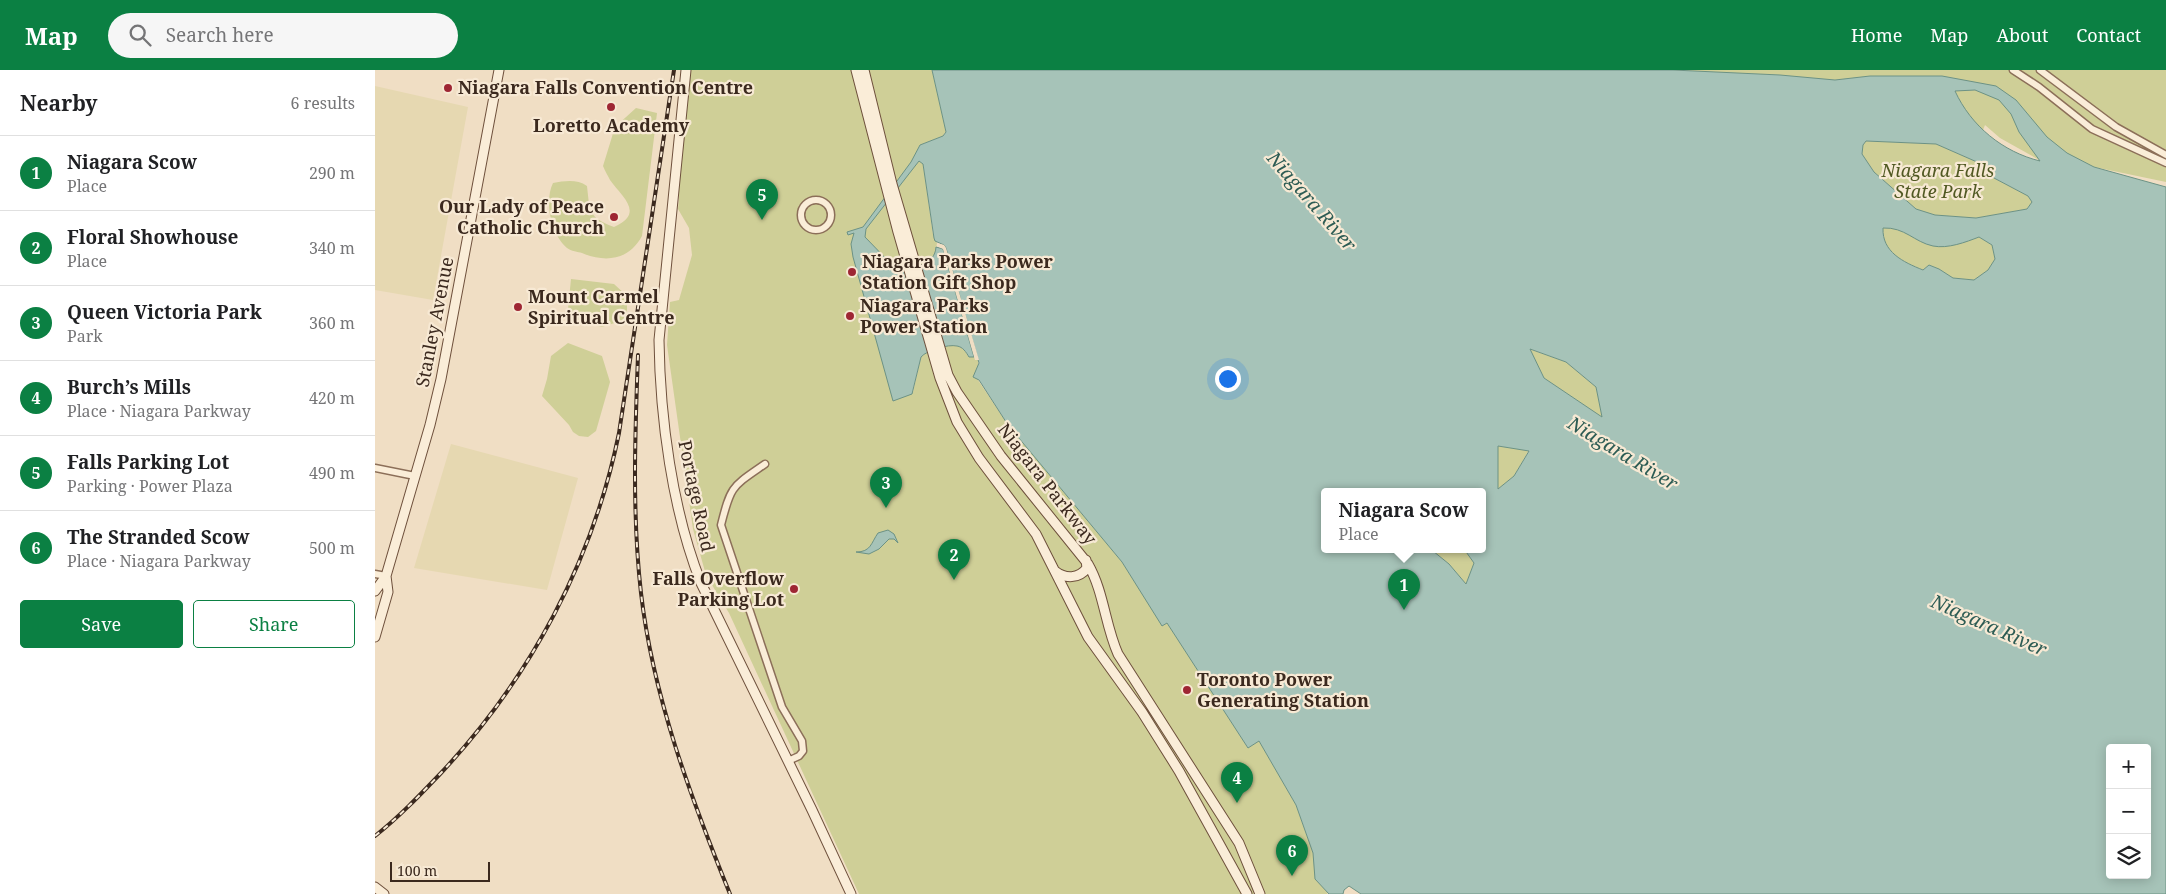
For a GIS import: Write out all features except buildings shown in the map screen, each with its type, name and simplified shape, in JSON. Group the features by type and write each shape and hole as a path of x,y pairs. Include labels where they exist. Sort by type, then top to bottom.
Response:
{"main road":[{"name":"Stanley Avenue","path":"375,591 386,576 441,380 499,70"},
{"name":"Portage Road","path":"686,70 659,340 659,384 674,484 688,550 701,583 851,894"},
{"name":"Niagara Parkway","path":"856,70 949,403 963,434 1029,525 1054,569 1088,637 1165,749 1206,816 1247,894"},
{"name":"Niagara Parkway","path":"864,70 890,193"},
{"name":"Niagara Parkway","path":"936,352 953,385 1001,456 1086,560 1098,584 1111,637 1118,654 1239,843 1260,894"},
{"path":"1054,569 1062,576 1080,575 1087,567 1086,560"},
{"name":"Stanley Avenue","path":"375,636 388,592 386,576"},
{"path":"836,861 856,894"},
{"path":"375,887 384,894"}],"street":[{"path":"2013,70 2039,87 2092,129 2166,163"},
{"path":"2041,70 2117,127 2166,155"},
{"path":"819,200 830,209 831,214 828,223 820,229 807,226 802,218 803,208 810,202 819,200"},
{"path":"765,464 737,484 729,495 721,525 782,707 802,741 803,750 799,756 788,761"},
{"path":"375,468 415,476"},
{"path":"375,574 386,576"}],"shaded area":[{"path":"375,86 468,107 433,300 375,290"},
{"path":"451,444 578,478 547,590 414,568"}],"green space":[{"path":"687,70 932,70 946,131 943,136 920,145 914,159 916,162 920,161 923,164 933,234 937,243 935,256 926,263 897,270 868,242 864,235 860,234 913,392 921,357 928,352 943,346 953,345 963,349 969,357 978,357 978,380 1008,425 1122,562 1162,625 1167,623 1248,748 1259,741 1296,805 1313,853 1316,879 1327,894 859,894 729,613 706,575 693,529 667,345 670,302 679,300 692,255 689,228 678,209 676,163"},
{"name":"Niagara Falls State Park","path":"1673,70 2166,70 2166,182 2094,167 2041,161 2000,138 1985,125 1983,130 1966,112 1955,91 1914,77 1870,76 1833,81"},
{"path":"636,108 657,113 642,236 631,250 624,255 616,257 600,258 570,250 561,242 553,226 549,199 553,183 571,181 587,186 590,208 599,220 614,227 623,222 630,210 628,204 610,180 603,166 615,127"},
{"name":"Niagara Falls State Park","path":"1866,141 1936,144 1977,162 1994,178 2028,196 2032,202 2027,209 1976,218 1934,215 1916,209 1874,172 1862,154 1863,145"},
{"name":"Niagara Falls State Park","path":"1883,228 1897,228 1933,246 1950,245 1979,237 1992,245 1995,259 1988,270 1974,280 1953,278 1929,265 1923,270 1901,260 1890,250 1886,244"},
{"path":"571,279 614,284 627,296 627,310 624,320 602,327 567,319"},
{"path":"568,343 602,356 610,382 596,431 588,437 579,436 573,432 569,425 542,396 551,356"},
{"path":"1529,349 1566,362 1596,387 1603,418 1544,378"},
{"path":"1498,446 1529,450 1514,476 1498,489"},
{"path":"1435,553 1467,553 1474,563 1466,584 1449,564"}],"water":[{"name":"Niagara River","path":"932,70 1673,70 1780,75 1835,80 1870,76 1942,76 1996,86 2016,100 2047,137 2067,153 2094,167 2166,187 2166,894 1361,894 1349,886 1344,890 1343,894 1329,894 1315,879 1313,853 1296,805 1259,741 1248,748 1167,623 1162,626 1122,562 1008,425 979,380 973,377 979,363 946,248 935,241 934,238 923,164 919,161 866,229 865,237 899,270 928,262 935,253 936,247 943,249 974,357 969,357 963,349 957,346 943,347 924,354 921,357 912,394 893,401 853,257 851,244 854,233 848,235 847,232 863,227 911,162 920,145 943,136 946,132","holes":["1975,90 1999,100 2011,114 2019,132 2040,161 2013,151 1990,136 1970,115 1955,91","1866,141 1936,144 1977,162 1994,178 2028,196 2032,202 2027,209 1976,218 1935,215 1916,209 1874,172 1862,154 1863,145","1883,228 1891,228 1903,232 1926,244 1939,247 1979,237 1992,245 1995,259 1988,270 1974,280 1953,278 1929,265 1923,270 1901,260 1890,250 1886,244","1530,349 1566,362 1596,387 1602,417 1544,378","1498,446 1529,451 1514,476 1498,489"]},
{"path":"888,530 894,534 898,543 894,539 889,539 879,549 869,554 856,552 868,549 878,533"}],"pier":[{"path":"937,243 944,245 946,248 979,360 975,360 943,249 937,246"}],"railway":[{"path":"375,836 401,814 441,773 503,698 530,657 554,615 575,572 593,527 608,480 619,433 674,70"},
{"path":"638,355 635,504 638,563 647,632 654,670 675,746 701,821 730,894"}],"place":[{"name":"Niagara Falls Convention Centre","path":"448,88"},
{"name":"Loretto Academy","path":"611,107"},
{"name":"Our Lady of Peace Catholic Church","path":"614,217"},
{"name":"Falls Parking Lot","path":"762,220"},
{"name":"Niagara Parks Power Station Gift Shop","path":"852,272"},
{"name":"Mount Carmel Spiritual Centre","path":"518,307"},
{"name":"Niagara Parks Power Station","path":"850,316"},
{"name":"Queen Victoria Park","path":"886,508"},
{"name":"Floral Showhouse","path":"954,580"},
{"name":"Falls Overflow Parking Lot","path":"794,589"},
{"name":"Niagara Scow","path":"1404,610"},
{"name":"Toronto Power Generating Station","path":"1187,690"},
{"name":"Burch’s Mills","path":"1237,803"},
{"name":"The Stranded Scow","path":"1292,876"}]}
